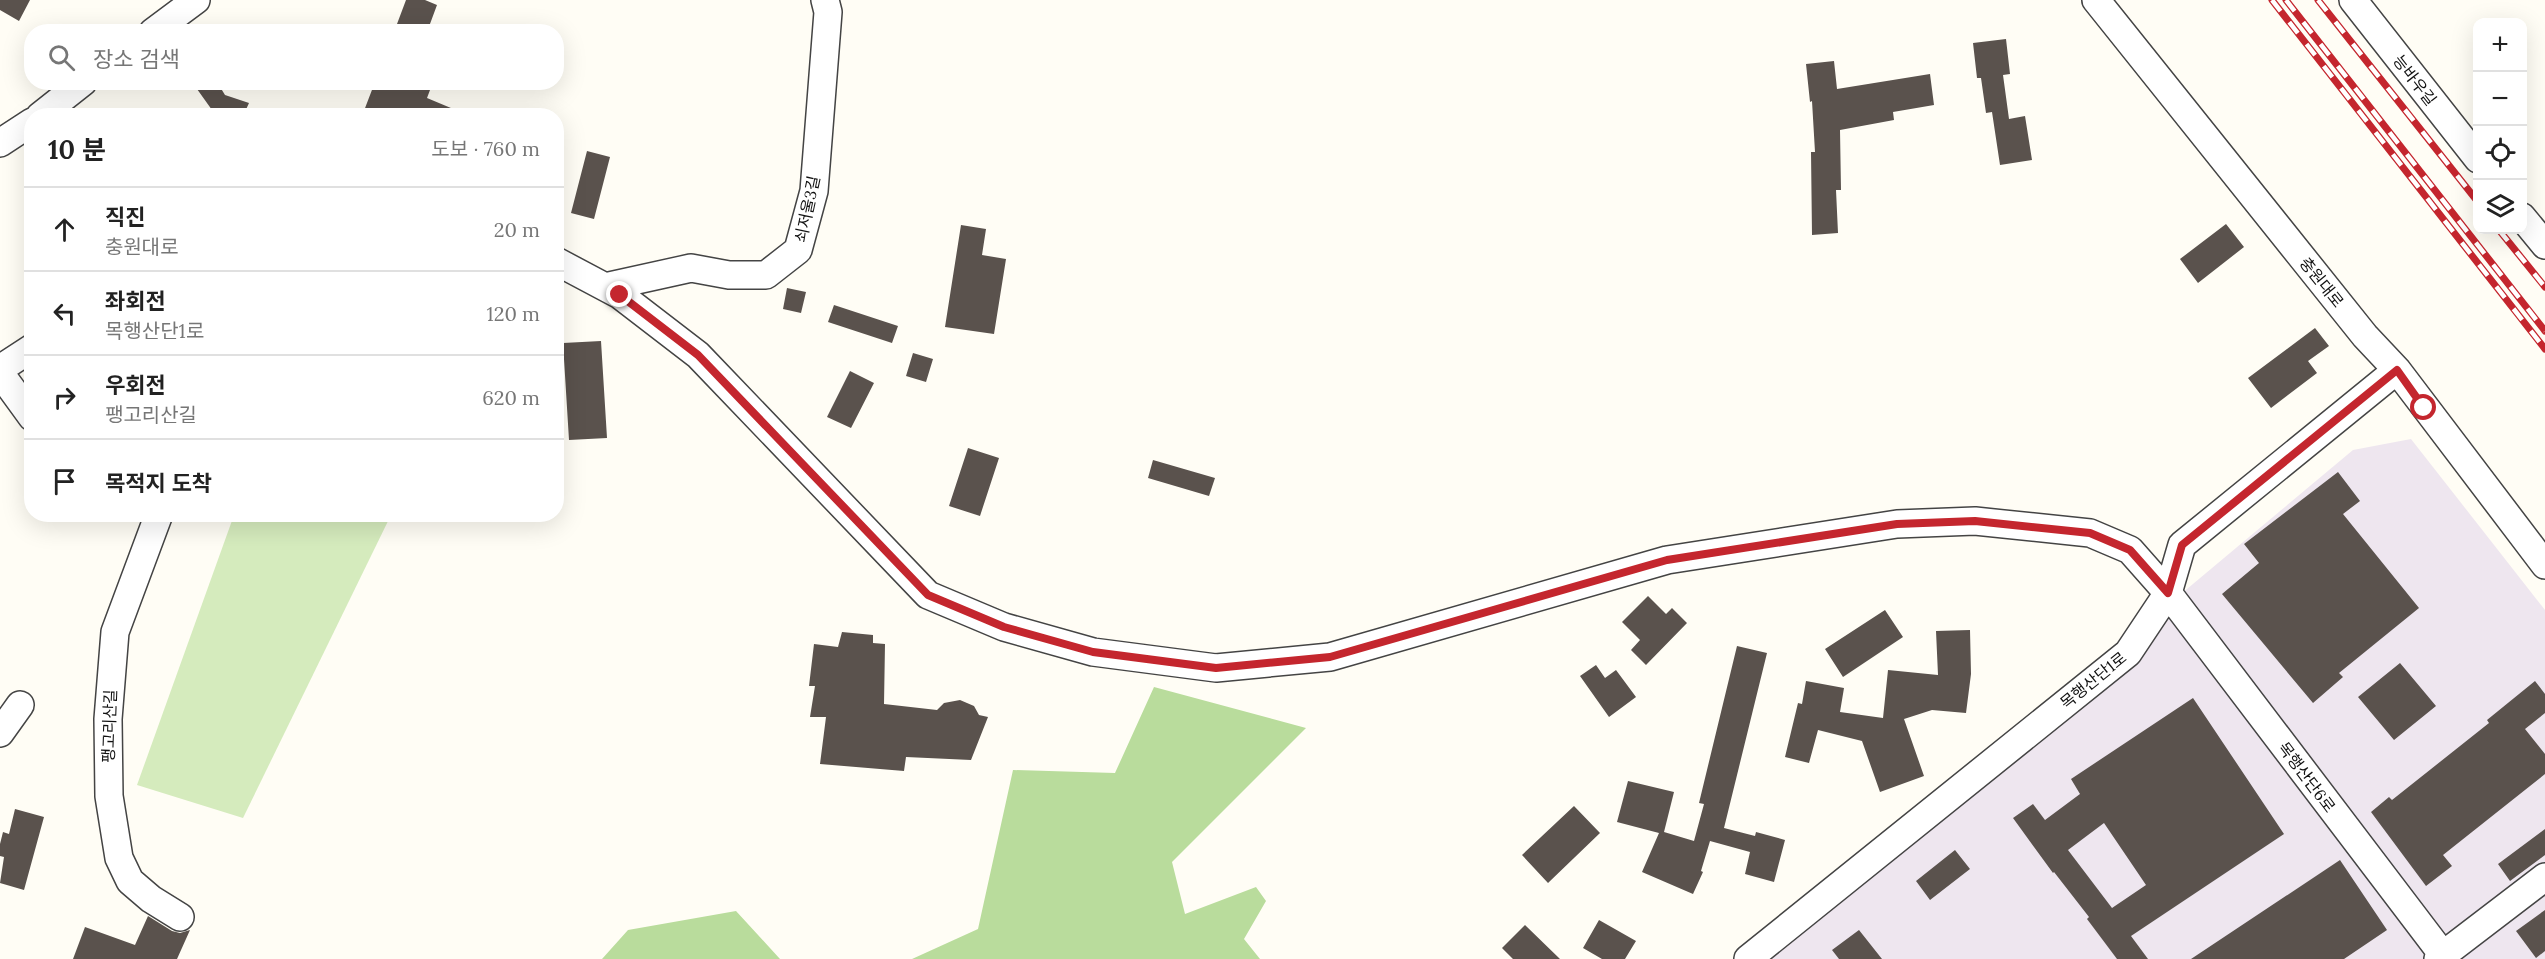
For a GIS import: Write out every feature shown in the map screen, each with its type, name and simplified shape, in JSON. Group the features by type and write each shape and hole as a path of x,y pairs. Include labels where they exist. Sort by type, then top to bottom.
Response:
{"street":[{"name":"쇠저울3길","path":"605,287 691,268 729,275 766,275 798,250 814,191 828,12 825,0"},
{"name":"충원대로","path":"2096,0 2358,326 2397,370 2545,565"},
{"name":"능바우길","path":"2353,0 2473,153"},
{"path":"163,24 191,2"},
{"path":"50,108 73,90"},
{"path":"0,118 24,120"},
{"path":"0,143 24,126"},
{"path":"2527,222 2545,245"},
{"path":"564,265 620,295 698,355 928,595 1004,627 1093,652 1216,668 1330,657 1667,560 1897,524 1975,521 2090,533 2130,550 2168,593"},
{"path":"24,354 0,371 24,406"},
{"name":"목행산단1로","path":"1748,959 2128,652 2168,593 2182,545 2397,370"},
{"name":"팽고리산길","path":"156,522 116,632 108,719 109,796 118,858 130,881 151,899 180,917"},
{"name":"목행산단6로","path":"2168,593 2440,957"},
{"path":"0,733 20,705"},
{"path":"2440,957 2545,878"}],"shaded area":[{"path":"2411,439 2545,610 2545,959 1745,959 2353,450"}],"green space":[{"path":"231,522 388,522 243,818 137,785"},
{"path":"1154,687 1306,728 1172,862 1185,914 1256,887 1266,901 1244,939 1260,959 912,959 978,929 1013,770 1115,773"},
{"path":"736,911 780,959 602,959 628,930"}],"building":[{"path":"0,0 30,0 19,21 0,10"},
{"path":"406,0 425,0 437,5 430,24 397,24"},
{"path":"2006,39 2010,74 2003,75 2009,119 2025,116 2032,160 2000,165 1992,112 1986,113 1981,78 1977,78 1973,43"},
{"path":"1834,61 1837,89 1930,74 1934,105 1893,112 1894,120 1840,130 1841,190 1836,190 1838,233 1812,235 1811,152 1815,152 1812,101 1810,102 1806,64"},
{"path":"198,90 222,90 225,95 249,103 247,108 211,108"},
{"path":"372,90 430,90 427,98 451,108 365,108"},
{"path":"587,151 610,157 594,219 571,213"},
{"path":"2226,224 2244,247 2198,283 2180,259"},
{"path":"961,225 986,229 982,255 1006,259 994,334 945,327"},
{"path":"787,288 806,292 801,313 783,309"},
{"path":"834,305 898,326 892,343 828,322"},
{"path":"2315,328 2329,346 2308,361 2317,373 2271,408 2248,378"},
{"path":"601,341 607,438 569,440 564,343"},
{"path":"913,353 933,359 926,382 906,376"},
{"path":"850,371 874,383 851,428 827,417"},
{"path":"968,448 999,458 980,516 949,506"},
{"path":"1153,460 1215,478 1209,496 1148,478"},
{"path":"2338,472 2360,501 2343,514 2419,608 2339,673 2343,677 2313,703 2222,594 2259,563 2244,544"},
{"path":"1648,596 1666,614 1672,608 1687,623 1646,665 1631,650 1640,640 1622,622"},
{"path":"1885,610 1903,637 1843,677 1825,649"},
{"path":"1970,630 1971,674 1966,713 1932,710 1904,719 1924,776 1880,792 1862,741 1818,730 1809,763 1785,757 1798,703 1802,704 1806,681 1844,688 1840,712 1883,718 1888,670 1938,675 1936,631"},
{"path":"842,632 873,635 873,643 885,644 884,704 937,710 944,703 960,700 974,706 979,715 988,717 971,760 906,757 904,771 820,764 826,717 810,717 815,686 809,686 814,644 838,647"},
{"path":"1737,646 1767,653 1724,828 1755,836 1756,832 1785,840 1774,882 1745,874 1750,852 1710,841 1701,871 1703,872 1693,894 1642,872 1659,833 1617,822 1628,781 1674,792 1664,832 1694,841 1704,804 1699,803"},
{"path":"2400,663 2436,706 2394,740 2358,697"},
{"path":"1596,665 1605,678 1616,670 1636,697 1609,717 1580,676"},
{"path":"2535,681 2545,694 2545,713 2525,729 2545,754 2545,774 2443,855 2452,866 2426,886 2371,812 2389,797 2392,800 2489,723 2487,720"},
{"path":"2193,698 2284,834 2131,936 2148,959 2117,959 2087,919 2089,917 2013,818 2033,804 2045,820 2080,794 2071,779","holes":["2104,823 2146,885 2112,908 2068,850"]},
{"path":"1574,806 1600,833 1548,883 1522,855"},
{"path":"15,809 44,817 24,890 0,883 4,857 0,856 0,844 3,832 9,834"},
{"path":"2545,829 2545,855 2510,881 2498,864"},
{"path":"1955,850 1970,869 1930,900 1916,881"},
{"path":"2340,860 2387,930 2344,959 2191,959"},
{"path":"2545,910 2545,951 2536,958 2516,931"},
{"path":"148,916 172,931 180,933 190,930 177,959 73,959 85,927 135,945"},
{"path":"1599,920 1636,941 1625,959 1602,959 1583,948"},
{"path":"1525,925 1560,959 1513,959 1502,948"},
{"path":"1859,930 1882,959 1839,959 1832,950"}],"railway":[{"path":"2272,0 2545,349"},
{"path":"2286,0 2545,331"},
{"path":"2318,0 2473,196"},
{"path":"2502,234 2545,287"}],"route":[{"path":"620,295 698,355 928,595 1004,627 1093,652 1216,668 1330,657 1667,560 1897,524 1975,521 2090,533 2130,550 2168,593 2182,545 2397,370 2424,408"}]}
